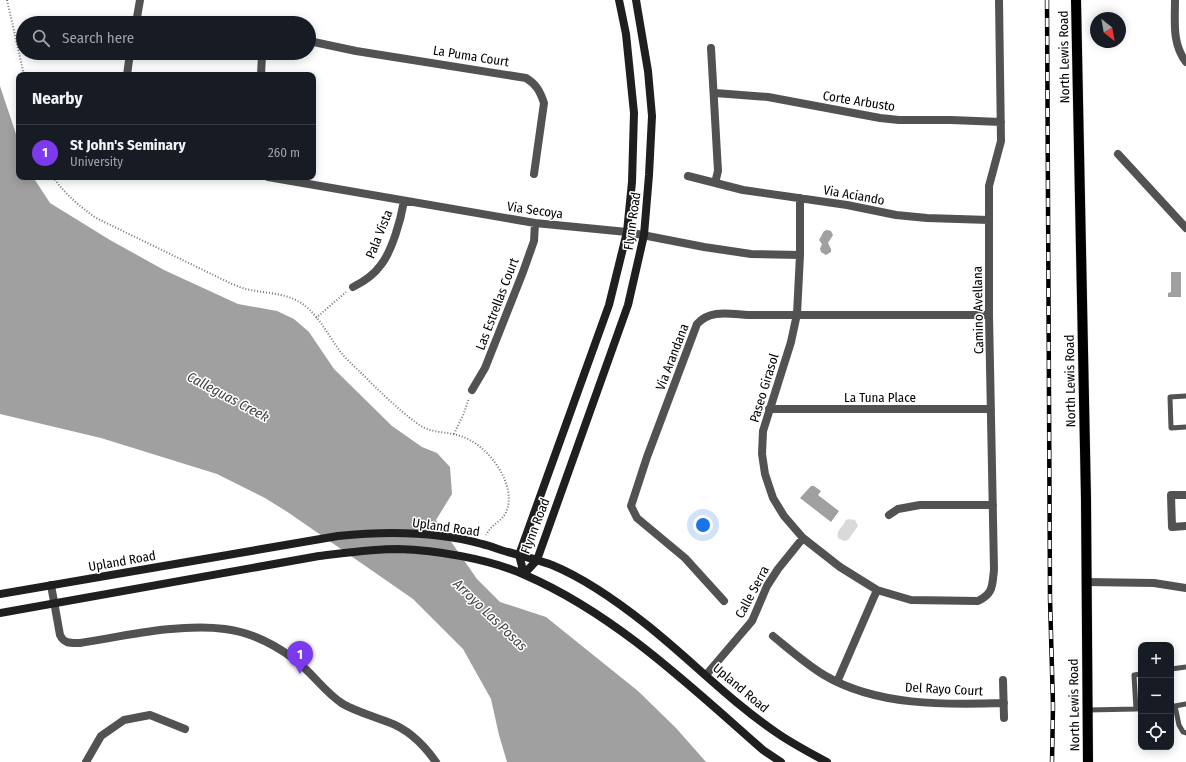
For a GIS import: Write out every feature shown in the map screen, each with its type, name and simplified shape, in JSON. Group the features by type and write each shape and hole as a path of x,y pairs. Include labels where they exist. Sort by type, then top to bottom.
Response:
{"main road":[{"name":"Flynn Road","path":"524,574 519,555 609,305 627,232 632,182 634,114 626,34 619,0"},
{"name":"Flynn Road","path":"524,574 537,560 628,305 644,235 652,116 647,64 636,0"},
{"name":"North Lewis Road","path":"1076,0 1085,491 1088,762"},
{"name":"Upland Road","path":"0,594 338,536 388,532 431,535 464,540 537,560 564,571 613,600 646,624 755,717 802,749 827,762"},
{"name":"Upland Road","path":"0,613 320,556 354,552 398,549 474,559 524,574 590,609 662,664 763,750 781,762"}],"street":[{"path":"137,16 140,0"},
{"name":"Camino Avellana","path":"966,600 978,601 986,597 991,590 994,570 989,315 989,186 1001,141 999,0"},
{"path":"1176,0 1175,38 1178,48 1186,62"},
{"name":"La Puma Court","path":"316,42 526,78 534,83 540,91 544,103 534,174"},
{"path":"711,48 715,93 718,171 715,183"},
{"path":"127,72 129,60"},
{"path":"261,72 262,60"},
{"name":"Corte Arbusto","path":"715,93 768,97 880,118 899,120 1000,122"},
{"path":"1118,154 1186,228"},
{"name":"Via Aciando","path":"688,176 743,190 926,218 989,220"},
{"name":"Via Secoya","path":"285,180 535,223 627,232 704,247 751,254 800,255"},
{"name":"Paseo Girasol","path":"800,198 800,255 797,314 791,342 763,431 762,454 765,474 773,498 784,516 803,538 840,568 877,590 911,600 966,600"},
{"name":"Pala Vista","path":"352,287 365,281 381,266 388,254 401,219 404,201"},
{"name":"Las Estrellas Court","path":"472,390 485,368 523,272 534,241 535,223"},
{"name":"Via Arandana","path":"724,601 684,558 638,518 631,506 660,421 697,324 701,319 715,313 989,315"},
{"name":"La Tuna Place","path":"769,409 991,409"},
{"path":"1186,495 1171,496 1172,527 1186,526"},
{"path":"889,515 898,509 920,505 993,505"},
{"name":"Calle Serra","path":"706,676 752,621 767,586 778,569 803,538"},
{"path":"1086,582 1154,583 1186,588"},
{"path":"52,585 60,635 62,640 68,643 80,643 162,630 205,627 245,633 272,645 295,659 337,700 351,709 390,722 406,731 421,744 436,762"},
{"path":"837,682 877,590"},
{"name":"Del Rayo Court","path":"772,636 823,674 852,688 918,703 1004,703"},
{"name":"Del Rayo Court","path":"1003,680 1004,718"},
{"path":"86,762 101,736 124,720 150,715 185,729"}],"lane":[{"path":"1186,396 1170,397 1171,428 1186,427"},
{"path":"1174,669 1186,667"},
{"path":"1138,674 1134,675 1138,702"},
{"path":"1174,706 1186,704"},
{"path":"1088,710 1138,709"},
{"path":"1174,709 1179,725 1183,732 1186,733"}],"path":[{"path":"7,0 16,40"},
{"path":"21,60 23,72"},
{"path":"55,180 79,206 96,218 232,284 246,289 277,293 290,297 304,305 316,318 343,354 393,404 422,427 470,439 485,452 498,467 504,478 509,498 507,508 501,519 488,531 482,544"},
{"path":"316,318 352,287"},
{"path":"454,434 464,414 472,390"}],"shaded area":[{"path":"848,519 855,520 858,526 848,540 844,541 838,538 838,534 845,521"}],"water":[{"path":"0,86 16,134 16,180 35,180 50,203 110,240 164,270 238,304 277,311 294,319 309,332 334,369 392,426 422,447 437,453 450,467 452,494 436,520 477,579 500,602 546,617 638,691 676,728 706,762 507,762 491,699 463,649 413,599 289,513 265,498 217,474 101,438 0,414"},
{"path":"824,231 831,231 833,235 828,243 831,252 826,255 821,252 820,249 822,244 819,240"},
{"path":"1171,272 1181,272 1181,297 1168,297 1168,293 1171,292"},
{"path":"811,486 814,486 821,491 818,495 839,511 831,522 800,498"}],"railway":[{"path":"1047,0 1050,598 1053,706 1052,762"}],"place":[{"name":"St John's Seminary","path":"300,674"}],"water label":[{"name":"Calleguas Creek","path":"228,397"},
{"name":"Arroyo Las Posas","path":"490,615"}]}
